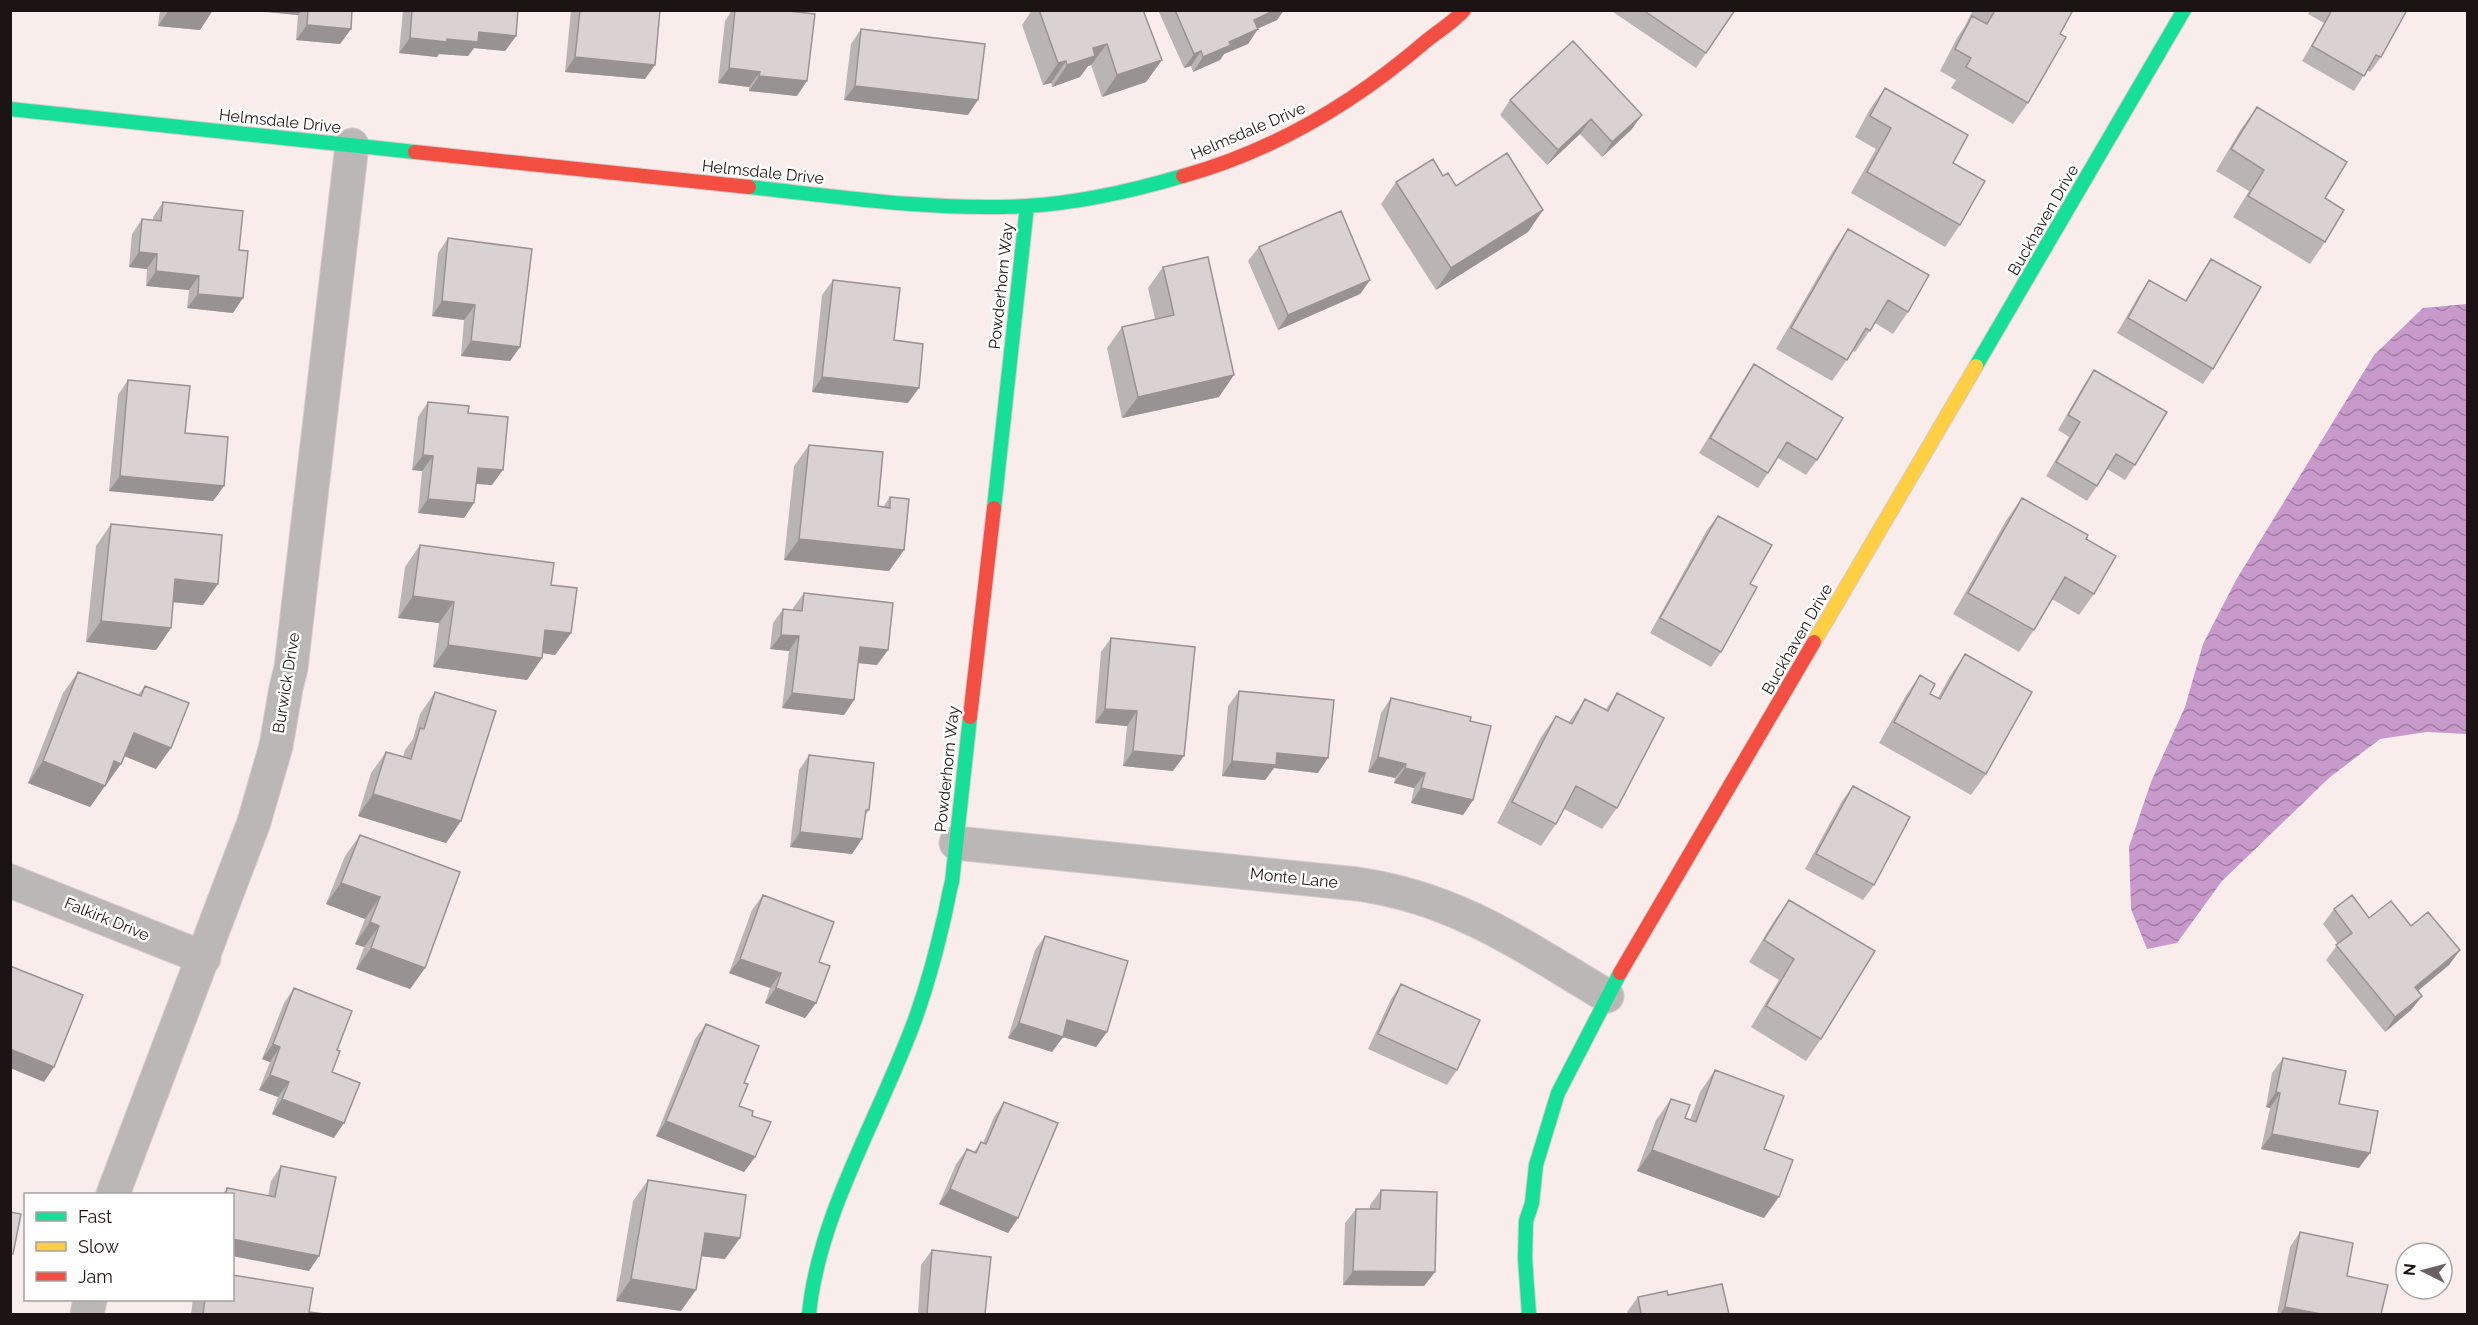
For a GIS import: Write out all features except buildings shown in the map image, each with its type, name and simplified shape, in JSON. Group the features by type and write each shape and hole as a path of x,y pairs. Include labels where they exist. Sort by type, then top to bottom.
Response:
{"street":[{"name":"Helmsdale Drive","path":"10,109 915,205 1027,206 1085,200 1161,183 1234,158 1288,135 1339,107 1370,86 1402,63 1464,10"},
{"name":"Buckhaven Drive","path":"1529,1314 1525,1258 1526,1221 1532,1203 1536,1165 1558,1093 1607,996 2184,10"},
{"name":"Burwick Drive","path":"112,1193 254,822 276,746 291,668 352,145"},
{"name":"Powderhorn Way","path":"808,1314 811,1293 833,1215 917,1014 944,920 946,901 952,882 1027,206"},
{"name":"Monte Lane","path":"956,843 1357,884 1412,895 1451,908 1493,928 1607,996"},
{"name":"Falkirk Drive","path":"10,881 204,958"}],"water":[{"path":"2467,304 2467,734 2427,732 2380,739 2329,778 2222,881 2177,943 2147,949 2131,909 2129,847 2151,782 2185,707 2203,644 2236,580 2374,355 2423,308"}],"traffic: fast":[{"path":"1976,366 2184,10"},
{"path":"10,109 415,152"},
{"path":"749,187 922,205 991,207 1026,206 1086,199 1183,176"},
{"path":"994,508 1027,206"},
{"path":"809,1314 815,1276 825,1237 854,1162 903,1051 921,1003 934,957 952,882 970,717"},
{"path":"1529,1314 1525,1258 1526,1221 1532,1203 1536,1165 1558,1093 1620,973"}],"traffic: slow":[{"path":"1814,642 1976,366"}],"traffic: jam":[{"path":"1183,176 1249,153 1280,139 1341,105 1398,64 1464,10"},
{"path":"415,152 749,187"},
{"path":"970,717 994,508"},
{"path":"1620,973 1814,642"}]}
